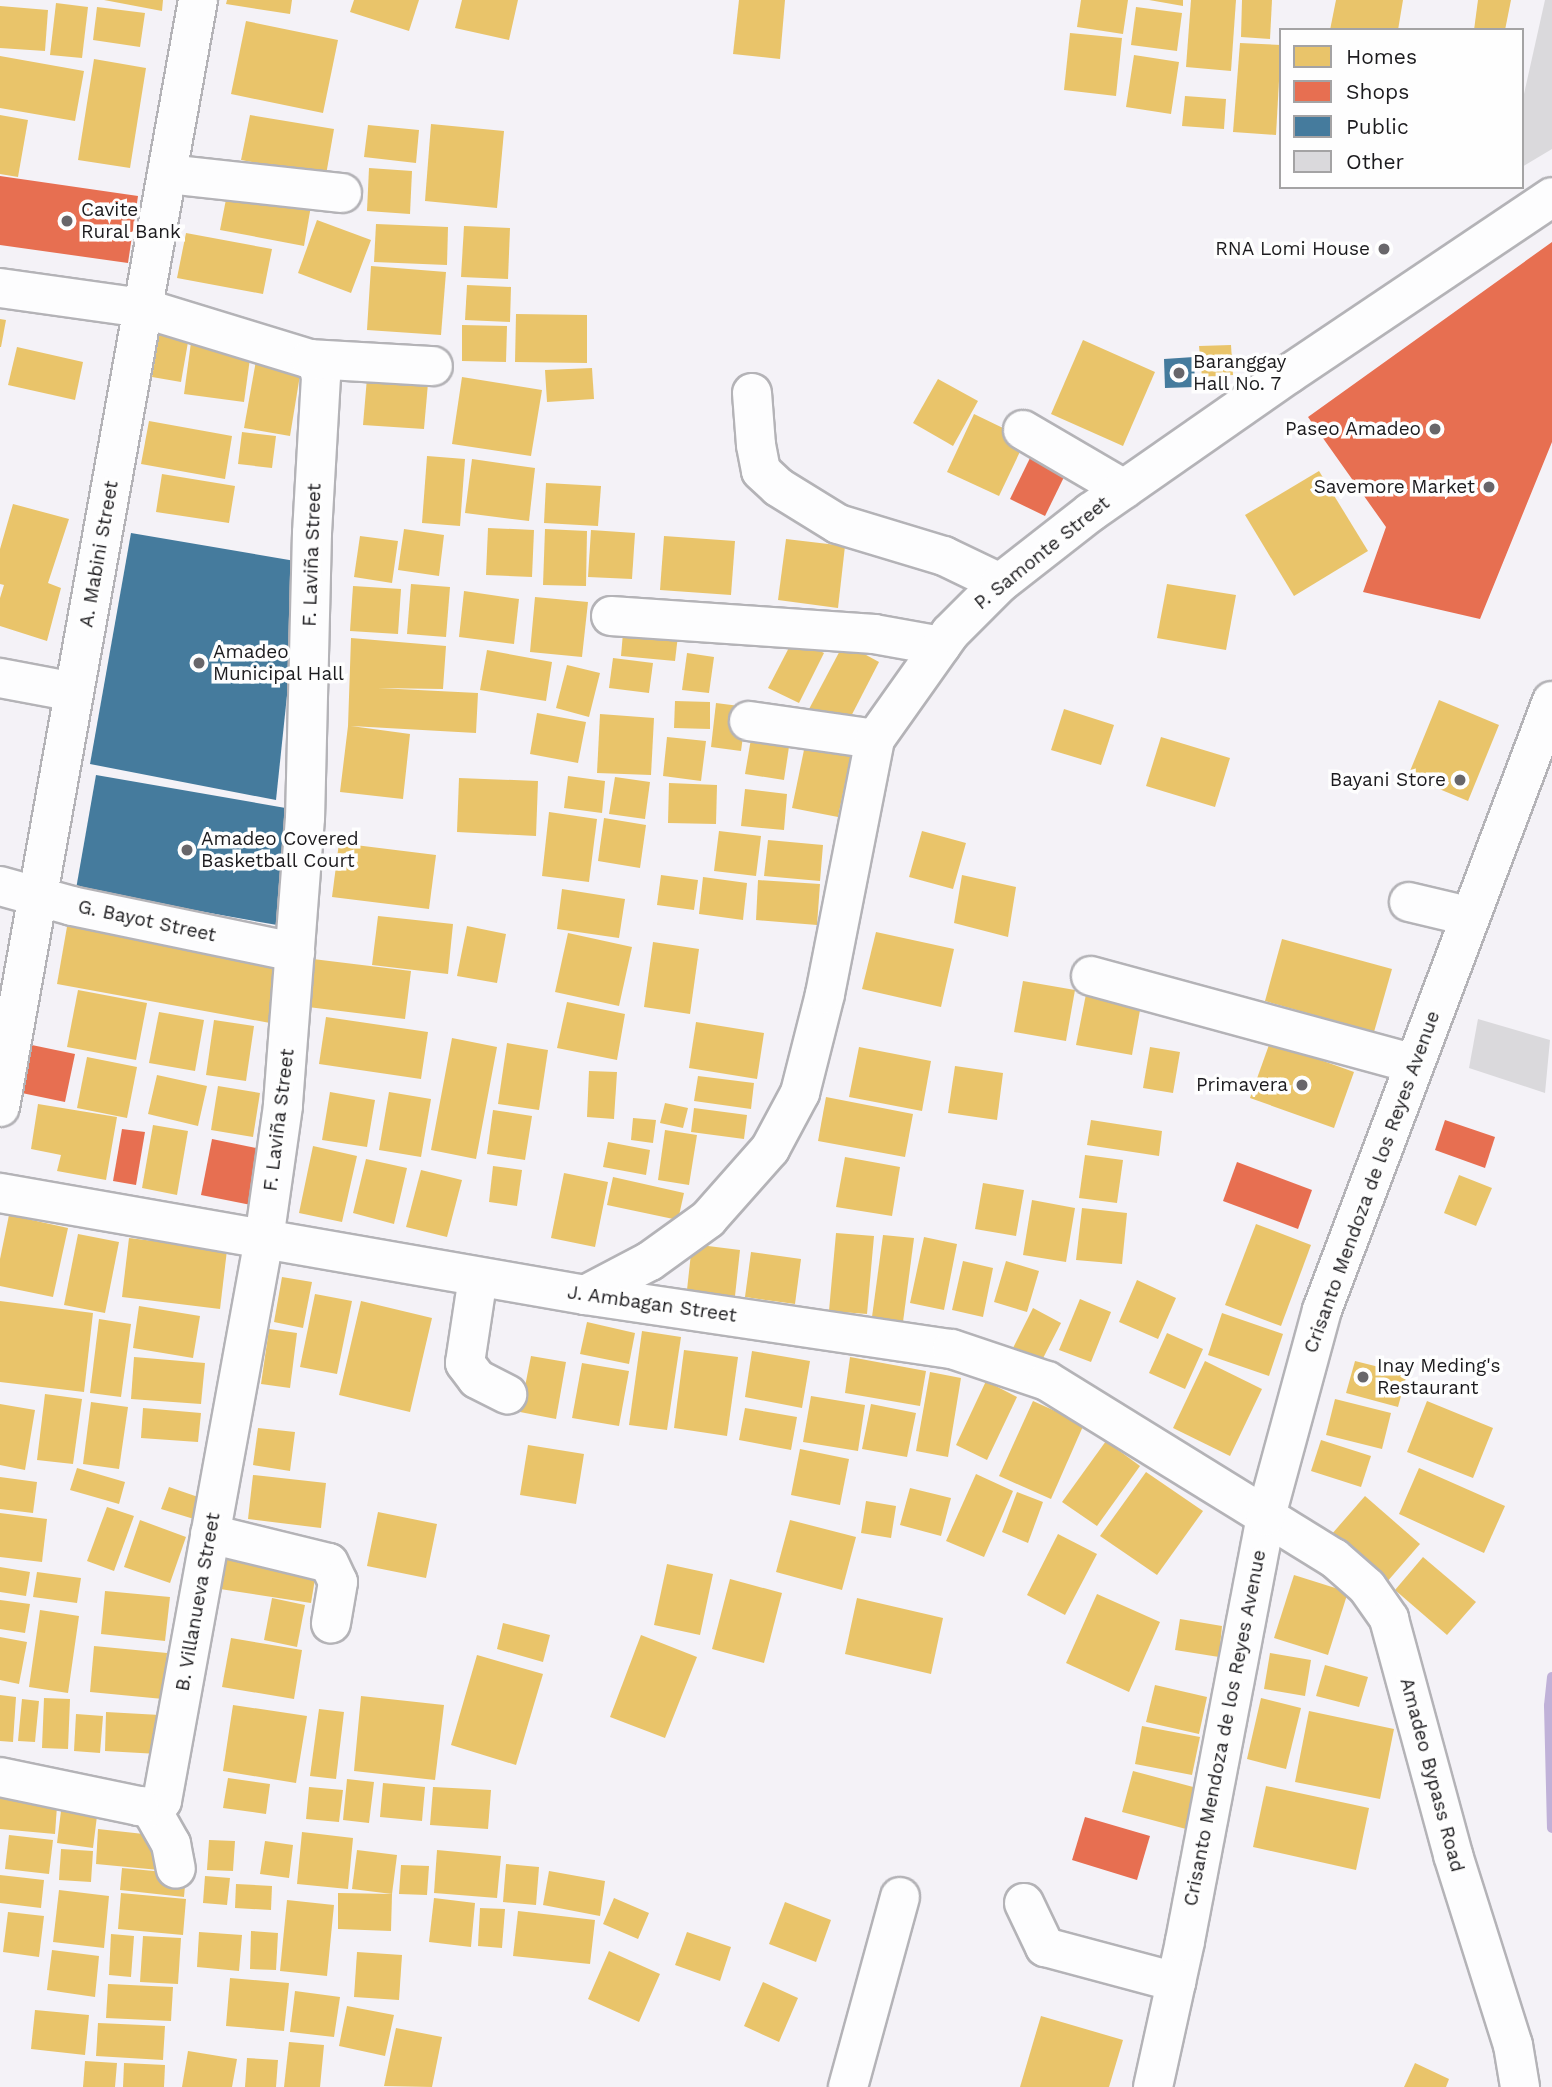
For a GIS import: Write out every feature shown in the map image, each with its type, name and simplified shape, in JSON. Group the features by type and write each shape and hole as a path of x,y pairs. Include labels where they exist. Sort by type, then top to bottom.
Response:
{"street":[{"name":"A. Mabini Street","path":"0,1107 198,0"},
{"path":"167,174 342,193"},
{"name":"P. Samonte Street","path":"585,1296 650,1261 708,1219 771,1149 800,1093 825,994 875,739 941,646 999,583 1124,489 1552,197"},
{"path":"0,288 143,308 310,359 433,366"},
{"name":"F. Laviña Street","path":"264,1239 283,1106 305,818 312,533 321,377 318,365 310,359"},
{"path":"752,393 761,471 778,487 838,524 944,556 999,583"},
{"path":"1023,430 1124,489"},
{"path":"611,616 874,634 941,646"},
{"path":"0,678 74,692"},
{"name":"Crisanto Mendoza de los Reyes Avenue","path":"1153,2087 1266,1516 1322,1310 1468,916 1551,706"},
{"path":"749,720 875,739"},
{"name":"G. Bayot Street","path":"0,886 38,894 72,906 295,952"},
{"path":"1409,902 1468,916"},
{"path":"1091,976 1414,1064"},
{"name":"J. Ambagan Street","path":"0,1193 585,1296 952,1349 1047,1381 1266,1516"},
{"name":"B. Villanueva Street","path":"150,1807 162,1801 264,1239"},
{"path":"478,1277 465,1363 477,1379 507,1394"},
{"name":"Amadeo Bypass Road","path":"1266,1516 1334,1558 1367,1587 1389,1619 1453,1855 1513,2045 1520,2087"},
{"path":"211,1534 329,1563 338,1582 331,1623"},
{"path":"0,1777 150,1807 171,1844 176,1869"},
{"path":"848,2087 900,1897"},
{"path":"1024,1903 1045,1947 1175,1982"}],"building: Homes":[{"path":"104,0 163,0 162,11"},
{"path":"227,0 292,0 290,14 226,4"},
{"path":"354,0 419,0 409,31 350,12"},
{"path":"462,0 518,0 509,40 455,28"},
{"path":"739,0 785,0 780,59 733,54"},
{"path":"1081,0 1128,0 1123,34 1077,27"},
{"path":"1149,0 1183,0 1183,6"},
{"path":"1191,0 1236,0 1231,71 1186,67"},
{"path":"1242,0 1272,0 1270,39 1241,37"},
{"path":"1336,0 1403,0 1398,28 1330,28"},
{"path":"1478,0 1511,0 1505,28 1474,28"},
{"path":"56,3 88,7 82,58 50,55"},
{"path":"0,6 48,10 45,51 0,48"},
{"path":"97,7 145,13 140,47 93,40"},
{"path":"1136,7 1182,13 1177,51 1131,45"},
{"path":"246,21 338,40 323,113 231,94"},
{"path":"1070,33 1122,38 1116,96 1064,90"},
{"path":"1240,43 1279,45 1276,135 1233,132"},
{"path":"1134,55 1179,62 1171,114 1126,107"},
{"path":"0,56 84,71 75,121 0,108"},
{"path":"94,59 146,68 130,168 78,160"},
{"path":"1185,96 1226,99 1224,129 1182,126"},
{"path":"0,115 28,120 18,177 0,174"},
{"path":"250,115 334,129 326,175 241,160"},
{"path":"431,124 504,131 497,208 425,201"},
{"path":"368,125 419,130 416,163 364,157"},
{"path":"369,168 412,171 410,214 367,211"},
{"path":"229,184 312,200 304,246 220,230"},
{"path":"317,220 371,240 351,293 298,273"},
{"path":"376,224 448,227 447,265 374,262"},
{"path":"464,226 510,228 508,279 461,277"},
{"path":"186,233 272,249 263,294 177,278"},
{"path":"371,266 446,272 441,335 367,330"},
{"path":"467,285 511,287 510,322 465,320"},
{"path":"516,314 587,315 587,363 515,362"},
{"path":"0,319 6,320 1,347 0,347"},
{"path":"162,320 191,325 181,382 152,377"},
{"path":"462,325 507,326 506,362 462,361"},
{"path":"192,335 252,344 244,402 184,394"},
{"path":"1083,340 1155,372 1123,446 1051,414"},
{"path":"1231,345 1233,375 1202,377 1199,346"},
{"path":"17,347 83,362 75,400 8,385"},
{"path":"257,355 302,363 290,436 244,428"},
{"path":"592,368 594,399 547,402 545,370"},
{"path":"462,377 542,390 531,456 452,444"},
{"path":"367,378 428,383 424,429 363,425"},
{"path":"938,379 978,401 953,446 913,423"},
{"path":"974,414 1026,439 999,496 947,472"},
{"path":"149,421 232,436 225,479 141,464"},
{"path":"242,432 276,436 272,468 238,464"},
{"path":"427,456 465,459 460,526 422,523"},
{"path":"472,459 535,468 529,521 465,513"},
{"path":"1319,471 1368,551 1294,596 1245,515"},
{"path":"162,474 235,486 229,523 156,512"},
{"path":"546,483 601,486 598,526 544,523"},
{"path":"13,504 69,519 48,583 61,588 47,641 0,626 0,598 4,585 0,584 0,549"},
{"path":"488,528 534,530 532,577 486,575"},
{"path":"404,529 444,535 439,576 398,570"},
{"path":"545,529 587,531 586,586 543,585"},
{"path":"591,530 635,533 632,579 588,577"},
{"path":"360,536 398,541 392,583 354,577"},
{"path":"664,536 735,541 731,595 660,590"},
{"path":"786,539 845,546 838,608 778,600"},
{"path":"411,584 450,587 446,637 407,634"},
{"path":"1167,584 1236,595 1226,650 1157,638"},
{"path":"353,586 401,589 398,634 350,631"},
{"path":"464,591 519,599 514,644 459,637"},
{"path":"535,597 588,602 582,657 530,652"},
{"path":"624,621 679,627 675,661 621,656"},
{"path":"351,638 446,646 443,689 378,688 478,693 476,733 351,726 410,734 403,799 340,792 348,726"},
{"path":"794,638 824,653 799,703 768,688"},
{"path":"844,643 879,662 844,730 808,711"},
{"path":"487,650 552,662 546,701 480,690"},
{"path":"687,653 714,657 709,693 682,690"},
{"path":"613,658 653,663 649,693 609,688"},
{"path":"567,665 600,673 589,717 556,708"},
{"path":"1439,700 1499,725 1468,801 1408,776"},
{"path":"675,701 710,702 710,729 674,728"},
{"path":"716,703 747,707 741,751 711,747"},
{"path":"1064,709 1114,725 1101,765 1051,750"},
{"path":"537,713 586,722 578,763 530,754"},
{"path":"600,714 654,718 651,775 597,773"},
{"path":"752,733 790,740 784,780 745,774"},
{"path":"667,737 706,741 701,781 663,776"},
{"path":"1161,737 1230,758 1215,807 1146,786"},
{"path":"805,745 851,754 838,817 792,808"},
{"path":"568,776 605,781 602,813 564,808"},
{"path":"615,777 650,782 645,819 609,814"},
{"path":"459,778 538,781 536,836 457,832"},
{"path":"669,783 717,785 716,824 668,823"},
{"path":"745,789 787,794 784,830 741,826"},
{"path":"549,812 597,819 589,882 542,876"},
{"path":"604,818 646,825 640,868 598,861"},
{"path":"719,831 761,836 756,876 714,871"},
{"path":"922,831 966,843 953,889 909,877"},
{"path":"768,840 823,845 820,881 764,876"},
{"path":"339,843 436,855 429,909 332,897"},
{"path":"661,875 698,880 694,910 657,905"},
{"path":"962,875 1016,887 1008,937 954,923"},
{"path":"703,877 747,883 743,920 699,914"},
{"path":"758,880 820,884 817,925 756,920"},
{"path":"562,889 625,899 619,938 557,929"},
{"path":"378,916 453,924 448,974 372,965"},
{"path":"68,921 281,960 270,1023 57,984"},
{"path":"467,926 506,934 497,983 457,976"},
{"path":"876,932 954,949 941,1007 862,989"},
{"path":"568,933 632,947 619,1006 555,992"},
{"path":"1282,939 1392,969 1374,1032 1265,1001"},
{"path":"653,942 699,949 690,1014 644,1007"},
{"path":"313,959 411,971 405,1019 308,1007"},
{"path":"1023,981 1075,990 1066,1041 1014,1032"},
{"path":"1087,989 1142,999 1132,1055 1076,1045"},
{"path":"78,990 147,1003 136,1060 67,1047"},
{"path":"567,1002 625,1014 617,1060 557,1048"},
{"path":"159,1012 204,1020 195,1071 149,1063"},
{"path":"326,1017 428,1032 421,1079 319,1064"},
{"path":"214,1020 254,1026 246,1081 206,1075"},
{"path":"696,1022 764,1033 757,1079 689,1068"},
{"path":"452,1038 497,1047 476,1159 431,1150"},
{"name":"Primavera","path":"1270,1042 1354,1072 1334,1128 1250,1098"},
{"path":"507,1043 548,1050 539,1110 498,1104"},
{"path":"859,1047 931,1061 922,1111 849,1097"},
{"path":"1150,1047 1180,1052 1173,1093 1143,1088"},
{"path":"87,1057 137,1067 127,1118 77,1108"},
{"path":"955,1066 1003,1073 997,1120 948,1113"},
{"path":"589,1071 617,1072 614,1119 587,1117"},
{"path":"157,1075 207,1086 198,1126 148,1114"},
{"path":"698,1076 754,1083 751,1109 694,1101"},
{"path":"218,1086 260,1093 253,1137 211,1130"},
{"path":"330,1092 375,1100 367,1147 322,1140"},
{"path":"389,1092 431,1099 421,1157 379,1150"},
{"path":"826,1097 913,1114 905,1157 818,1141"},
{"path":"665,1103 688,1108 683,1128 660,1123"},
{"path":"38,1104 117,1117 106,1180 57,1171 61,1155 31,1149"},
{"path":"694,1108 747,1115 744,1139 691,1132"},
{"path":"493,1110 532,1116 525,1160 487,1154"},
{"path":"633,1118 656,1120 653,1143 631,1140"},
{"path":"1091,1120 1162,1131 1159,1156 1087,1145"},
{"path":"153,1125 188,1131 177,1195 142,1188"},
{"path":"665,1130 697,1135 689,1185 658,1180"},
{"path":"608,1142 650,1150 646,1175 603,1167"},
{"path":"313,1146 357,1156 342,1222 299,1213"},
{"path":"1085,1155 1123,1160 1117,1203 1079,1198"},
{"path":"845,1157 900,1167 892,1216 836,1207"},
{"path":"366,1159 407,1168 394,1224 353,1213"},
{"path":"493,1166 522,1170 517,1206 489,1202"},
{"path":"421,1170 462,1180 447,1237 406,1227"},
{"path":"564,1173 608,1182 595,1247 551,1238"},
{"path":"1459,1175 1492,1188 1476,1226 1444,1213"},
{"path":"613,1177 684,1193 678,1220 607,1205"},
{"path":"983,1183 1024,1190 1016,1236 975,1229"},
{"path":"1032,1200 1075,1208 1066,1262 1023,1255"},
{"path":"1082,1208 1127,1213 1122,1264 1076,1260"},
{"path":"9,1215 68,1228 53,1297 0,1286 0,1259"},
{"path":"1256,1224 1311,1245 1281,1326 1225,1305"},
{"path":"836,1233 874,1236 867,1314 829,1311"},
{"path":"78,1234 119,1242 105,1313 64,1305"},
{"path":"883,1235 914,1238 903,1322 872,1317"},
{"path":"924,1237 957,1244 944,1310 910,1303"},
{"path":"129,1238 227,1250 220,1309 122,1297"},
{"path":"692,1244 740,1250 735,1296 687,1290"},
{"path":"751,1252 801,1259 795,1304 745,1297"},
{"path":"963,1261 993,1268 983,1317 952,1310"},
{"path":"1006,1261 1039,1271 1027,1312 994,1302"},
{"path":"282,1277 312,1282 303,1328 274,1322"},
{"path":"1137,1280 1176,1298 1158,1339 1119,1322"},
{"path":"315,1294 352,1301 337,1374 300,1367"},
{"path":"1080,1299 1111,1312 1091,1362 1059,1350"},
{"path":"0,1301 93,1313 84,1392 0,1382"},
{"path":"361,1301 432,1318 410,1412 339,1395"},
{"path":"139,1306 200,1316 193,1358 133,1348"},
{"path":"1033,1308 1061,1323 1037,1370 1010,1354"},
{"path":"1222,1313 1283,1334 1269,1376 1208,1355"},
{"path":"99,1319 131,1324 121,1397 90,1393"},
{"path":"587,1322 635,1333 629,1364 580,1354"},
{"path":"269,1329 297,1333 290,1388 261,1384"},
{"path":"642,1331 681,1337 667,1430 629,1425"},
{"path":"1167,1333 1203,1349 1185,1389 1149,1373"},
{"path":"684,1350 738,1357 727,1436 674,1428"},
{"path":"752,1351 810,1361 802,1408 745,1397"},
{"path":"531,1356 566,1362 556,1419 520,1412"},
{"path":"134,1357 205,1363 201,1404 131,1399"},
{"path":"850,1357 926,1371 920,1406 845,1393"},
{"path":"1205,1361 1262,1389 1230,1456 1173,1428"},
{"path":"1355,1361 1407,1374 1398,1407 1346,1393"},
{"path":"582,1363 629,1371 619,1426 572,1418"},
{"path":"930,1372 961,1378 948,1457 916,1451"},
{"path":"986,1381 1017,1397 987,1460 956,1445"},
{"path":"45,1394 82,1399 73,1464 37,1460"},
{"path":"811,1396 865,1405 858,1451 803,1442"},
{"path":"1335,1399 1391,1413 1382,1449 1326,1435"},
{"path":"1033,1401 1084,1424 1051,1499 999,1476"},
{"path":"1427,1401 1493,1428 1473,1478 1407,1452"},
{"path":"91,1402 128,1407 119,1469 83,1464"},
{"path":"0,1404 35,1410 25,1470 0,1465"},
{"path":"871,1404 916,1413 907,1457 862,1449"},
{"path":"143,1408 201,1413 198,1442 141,1438"},
{"path":"745,1408 797,1417 791,1450 739,1440"},
{"path":"258,1428 295,1432 290,1471 253,1465"},
{"path":"1321,1440 1371,1456 1361,1487 1311,1471"},
{"path":"1106,1441 1140,1466 1097,1526 1062,1502"},
{"path":"528,1445 584,1454 576,1504 520,1495"},
{"path":"800,1449 849,1459 840,1505 791,1495"},
{"path":"77,1468 125,1482 119,1504 70,1490"},
{"path":"1419,1468 1505,1506 1484,1553 1399,1514"},
{"path":"1146,1472 1203,1511 1157,1575 1100,1536"},
{"path":"976,1474 1013,1491 984,1557 946,1541"},
{"path":"253,1475 326,1483 321,1528 248,1519"},
{"path":"0,1477 37,1482 33,1513 0,1509"},
{"path":"169,1487 201,1498 194,1519 161,1509"},
{"path":"910,1488 951,1498 941,1536 900,1525"},
{"path":"1017,1492 1043,1502 1028,1543 1002,1532"},
{"path":"1365,1496 1420,1544 1386,1583 1331,1535"},
{"path":"866,1501 896,1506 891,1538 861,1533"},
{"path":"107,1507 134,1516 114,1571 87,1561"},
{"path":"378,1512 437,1524 426,1578 367,1566"},
{"path":"0,1513 47,1519 42,1562 0,1557"},
{"path":"140,1520 186,1537 170,1583 124,1567"},
{"path":"790,1520 856,1537 842,1590 776,1572"},
{"path":"1058,1534 1097,1554 1065,1615 1027,1595"},
{"path":"226,1546 318,1561 311,1603 220,1589"},
{"path":"1423,1557 1476,1602 1447,1635 1395,1590"},
{"path":"667,1564 713,1574 700,1635 654,1625"},
{"path":"0,1567 30,1572 26,1596 0,1592"},
{"path":"37,1572 81,1578 77,1603 33,1597"},
{"path":"1294,1575 1348,1592 1328,1655 1274,1638"},
{"path":"730,1579 782,1593 764,1663 712,1649"},
{"path":"105,1591 170,1597 165,1641 101,1634"},
{"path":"1097,1594 1160,1622 1129,1692 1066,1663"},
{"path":"272,1598 305,1605 297,1647 264,1640"},
{"path":"857,1598 943,1618 931,1674 845,1654"},
{"path":"0,1600 30,1604 25,1633 0,1629"},
{"path":"40,1610 79,1616 68,1693 29,1687"},
{"path":"1180,1619 1222,1626 1219,1657 1175,1650"},
{"path":"503,1623 550,1635 543,1662 497,1649"},
{"path":"641,1635 697,1657 665,1738 610,1717"},
{"path":"0,1637 27,1642 19,1684 0,1680"},
{"path":"231,1638 302,1650 294,1699 222,1687"},
{"path":"94,1646 167,1653 163,1699 90,1692"},
{"path":"1270,1653 1311,1660 1305,1696 1264,1689"},
{"path":"477,1655 543,1674 516,1765 451,1745"},
{"path":"1325,1665 1368,1677 1359,1707 1316,1696"},
{"path":"1155,1685 1207,1697 1199,1734 1146,1722"},
{"path":"0,1695 16,1697 13,1742 0,1741"},
{"path":"361,1696 444,1705 435,1780 354,1771"},
{"path":"44,1698 70,1699 68,1749 42,1748"},
{"path":"1261,1698 1301,1708 1286,1769 1247,1759"},
{"path":"22,1699 39,1701 35,1742 18,1741"},
{"path":"233,1705 307,1716 296,1783 223,1771"},
{"path":"319,1709 344,1712 336,1779 310,1776"},
{"path":"1309,1711 1394,1729 1380,1799 1295,1782"},
{"path":"106,1712 160,1715 158,1754 105,1751"},
{"path":"76,1714 103,1716 100,1753 74,1751"},
{"path":"1142,1726 1200,1737 1192,1775 1135,1764"},
{"path":"1133,1771 1197,1788 1186,1829 1122,1812"},
{"path":"228,1778 270,1784 266,1814 223,1808"},
{"path":"347,1779 374,1782 369,1823 343,1820"},
{"path":"383,1783 425,1787 422,1821 380,1817"},
{"path":"1266,1786 1369,1808 1356,1870 1253,1847"},
{"path":"309,1787 343,1790 339,1822 306,1819"},
{"path":"433,1787 491,1790 488,1829 430,1825"},
{"path":"0,1788 58,1792 55,1834 0,1829"},
{"path":"63,1795 99,1800 93,1848 57,1843"},
{"path":"98,1829 162,1836 159,1870 96,1864"},
{"path":"302,1832 353,1838 348,1889 297,1884"},
{"path":"9,1835 53,1840 49,1874 5,1869"},
{"path":"209,1840 235,1841 233,1871 207,1870"},
{"path":"265,1841 293,1845 289,1878 260,1874"},
{"path":"61,1849 93,1851 91,1882 59,1880"},
{"path":"357,1850 397,1855 392,1894 352,1889"},
{"path":"437,1850 501,1856 497,1898 434,1893"},
{"path":"506,1864 539,1867 536,1905 503,1902"},
{"path":"401,1865 429,1866 427,1895 399,1894"},
{"path":"122,1868 186,1874 184,1897 120,1890"},
{"path":"549,1871 605,1881 600,1916 543,1905"},
{"path":"0,1875 44,1880 41,1908 0,1903"},
{"path":"205,1876 230,1878 227,1905 203,1903"},
{"path":"236,1884 272,1886 271,1910 235,1908"},
{"path":"59,1890 109,1896 104,1948 53,1942"},
{"path":"121,1893 186,1899 183,1935 118,1929"},
{"path":"338,1893 392,1894 391,1931 338,1929"},
{"path":"434,1898 475,1903 471,1947 429,1942"},
{"path":"614,1898 649,1913 638,1939 603,1924"},
{"path":"287,1900 334,1905 327,1976 280,1971"},
{"path":"785,1902 831,1920 816,1962 769,1944"},
{"path":"480,1908 505,1909 502,1948 478,1946"},
{"path":"518,1911 595,1920 590,1964 513,1956"},
{"path":"8,1912 44,1916 39,1957 3,1952"},
{"path":"251,1931 278,1933 276,1970 250,1969"},
{"path":"199,1932 242,1935 239,1971 197,1967"},
{"path":"687,1932 731,1947 720,1981 675,1965"},
{"path":"111,1934 134,1936 131,1977 109,1975"},
{"path":"143,1936 181,1938 178,1984 140,1982"},
{"path":"52,1950 99,1956 95,1997 47,1990"},
{"path":"609,1951 660,1974 639,2022 588,1999"},
{"path":"357,1952 402,1955 399,2000 354,1997"},
{"path":"230,1978 289,1983 284,2031 226,2026"},
{"path":"763,1982 798,1998 779,2042 744,2026"},
{"path":"108,1984 173,1987 171,2021 106,2018"},
{"path":"295,1991 340,1997 334,2037 290,2032"},
{"path":"347,2006 394,2015 385,2056 339,2046"},
{"path":"35,2010 89,2015 85,2055 31,2049"},
{"path":"1041,2016 1123,2040 1109,2087 1020,2087"},
{"path":"98,2023 165,2026 163,2060 96,2056"},
{"path":"396,2028 442,2037 432,2087 384,2086"},
{"path":"289,2042 324,2045 320,2087 284,2087"},
{"path":"188,2051 237,2059 232,2087 182,2087"},
{"path":"247,2058 278,2060 276,2087 245,2087"},
{"path":"85,2061 117,2063 115,2087 83,2087"},
{"path":"124,2063 165,2065 164,2087 123,2087"},
{"path":"1415,2063 1449,2079 1446,2087 1404,2087"}],"building: Shops":[{"name":"Cavite Rural Bank","path":"0,176 138,196 128,263 0,245"},
{"name":"Paseo Amadeo","path":"1552,242 1552,442 1480,619 1363,592 1386,527 1308,417"},
{"path":"1030,458 1065,475 1045,516 1010,499"},
{"path":"27,1044 75,1054 65,1102 17,1092"},
{"path":"1445,1120 1495,1137 1485,1168 1435,1150"},
{"path":"122,1129 145,1132 136,1185 113,1181"},
{"path":"212,1139 266,1150 256,1206 201,1195"},
{"path":"1237,1162 1312,1190 1298,1229 1223,1201"},
{"path":"1085,1817 1150,1836 1137,1880 1072,1860"}],"building: Public":[{"name":"Baranggay Hall No. 7","path":"1194,357 1195,387 1165,388 1164,359"},
{"name":"Amadeo Municipal Hall","path":"131,533 301,562 276,800 90,764"},
{"name":"Amadeo Covered Basketball Court","path":"96,775 297,810 277,925 76,889"}],"building: Other":[{"path":"1545,0 1552,0 1552,149 1524,166 1524,94"},
{"path":"1478,1019 1550,1040 1545,1093 1469,1068"}],"waterway":[{"path":"1552,1677 1549,1706 1552,1828"}],"place":[{"name":"Cavite Rural Bank","path":"67,221"},
{"name":"RNA Lomi House","path":"1384,249"},
{"name":"Baranggay Hall No. 7","path":"1179,373"},
{"name":"Paseo Amadeo","path":"1435,429"},
{"name":"Savemore Market","path":"1489,487"},
{"name":"Amadeo Municipal Hall","path":"199,663"},
{"name":"Bayani Store","path":"1460,780"},
{"name":"Amadeo Covered Basketball Court","path":"187,850"},
{"name":"Primavera","path":"1302,1085"},
{"name":"Inay Meding's Restaurant","path":"1363,1377"}]}
